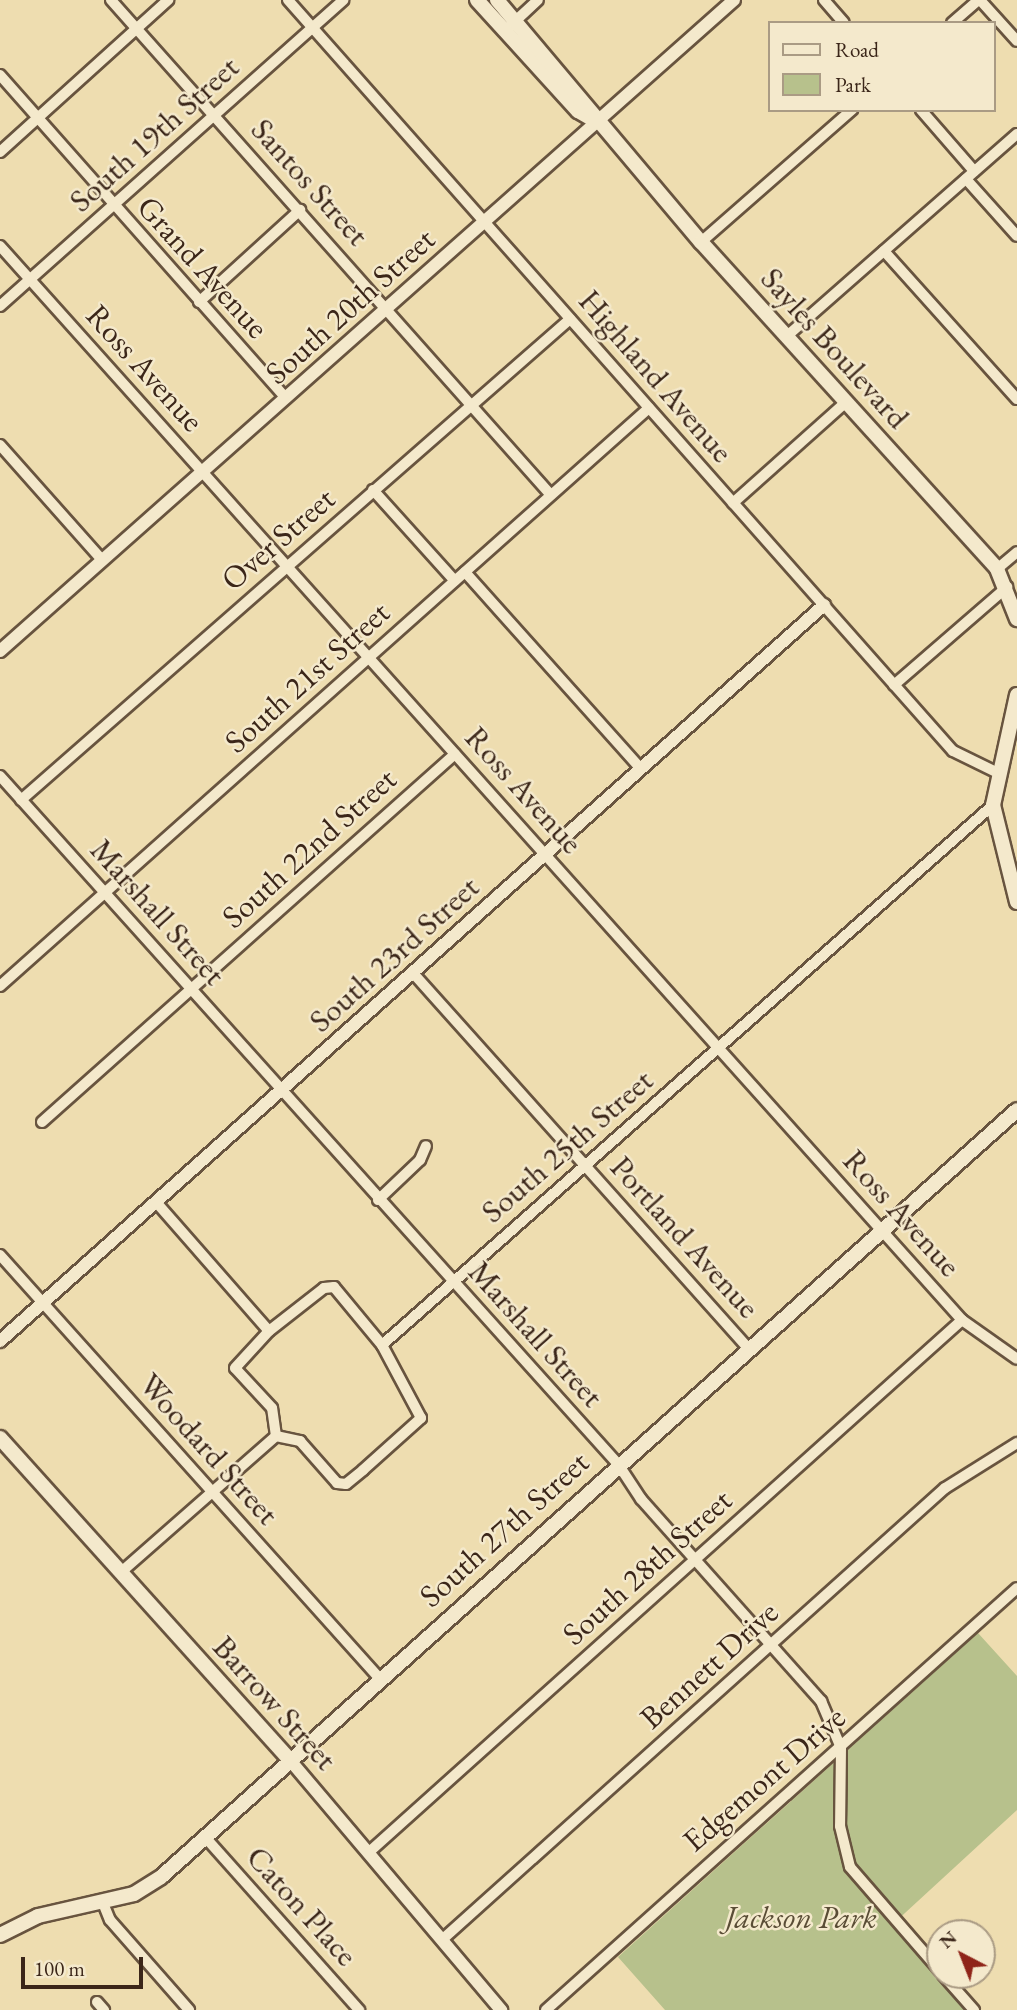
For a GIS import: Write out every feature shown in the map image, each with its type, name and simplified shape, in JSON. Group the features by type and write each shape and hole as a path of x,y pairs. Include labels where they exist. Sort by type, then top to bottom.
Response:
{"main road":[{"name":"Sayles Boulevard","path":"477,0 510,26 589,102 597,122 701,242 997,569 1007,587 1017,619"},
{"name":"Sayles Boulevard","path":"497,0 510,26"},
{"path":"1017,695 996,772 993,805 1017,902"},
{"name":"South 27th Street","path":"0,1935 38,1916 103,1903 161,1877 618,1464 1017,1110"},
{"name":"Barrow Street","path":"0,1438 289,1759"}],"street":[{"name":"Santos Street","path":"111,0 387,307 551,495"},
{"path":"0,152 168,0"},
{"name":"Highland Avenue","path":"288,0 953,751 996,772"},
{"name":"South 19th Street","path":"0,306 343,0"},
{"path":"510,26 538,0"},
{"name":"South 20th Street","path":"1,649 734,0"},
{"path":"824,0 842,21"},
{"path":"954,21 979,0 1017,41"},
{"name":"Grand Avenue","path":"0,75 112,205 286,398"},
{"path":"701,242 850,112"},
{"path":"923,112 1017,236"},
{"path":"787,336 1017,134"},
{"path":"199,302 300,210"},
{"name":"Ross Avenue","path":"0,246 962,1320 1014,1352"},
{"path":"884,251 1017,399"},
{"name":"Over Street","path":"21,800 570,318"},
{"path":"733,503 845,403"},
{"name":"South 21st Street","path":"0,986 649,408"},
{"path":"0,445 102,560"},
{"path":"373,490 455,581"},
{"path":"997,569 1017,552"},
{"path":"465,572 641,769"},
{"path":"894,685 1007,587"},
{"name":"South 23rd Street","path":"0,1342 824,606"},
{"name":"South 22nd Street","path":"43,1122 455,754"},
{"name":"Marshall Street","path":"0,776 618,1464 695,1559 821,1701 841,1748 840,1826 850,1867 926,1955"},
{"name":"South 25th Street","path":"382,1345 993,805"},
{"name":"Portland Avenue","path":"413,972 749,1349"},
{"path":"379,1199 420,1160 426,1146"},
{"path":"156,1202 269,1331"},
{"name":"Woodard Street","path":"0,1255 380,1679"},
{"path":"334,1287 382,1345 421,1418 346,1484 337,1483 300,1441 276,1436 272,1408 235,1368 269,1331 324,1288 334,1287"},
{"name":"South 28th Street","path":"368,1853 962,1320"},
{"path":"120,1573 276,1436"},
{"name":"Bennett Drive","path":"444,1938 945,1488 1017,1443"},
{"name":"Edgemont Drive","path":"546,2010 1017,1588"},
{"name":"Barrow Street","path":"289,1759 444,1938 501,2010"},
{"name":"Caton Place","path":"205,1837 359,2010"},
{"path":"103,1903 110,1920 190,2010"},
{"name":"Marshall Street","path":"956,1989 974,2010"}],"green space":[{"name":"Jackson Park","path":"978,1633 1017,1676 1017,1810 893,1924 926,1963 926,1989 948,1989 966,2010 665,2010 618,1957"}]}
